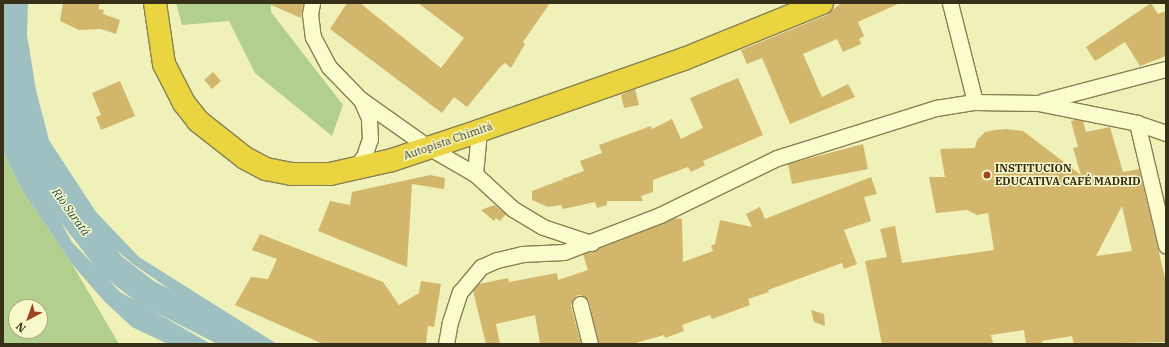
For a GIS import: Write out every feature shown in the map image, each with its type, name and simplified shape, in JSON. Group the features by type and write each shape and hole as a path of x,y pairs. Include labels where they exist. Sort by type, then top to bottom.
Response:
{"highway":[{"name":"Autopista Chimitá","path":"155,3 164,64 184,103 198,121 245,158 266,169 292,174 330,174 352,171 479,131 684,59 822,3"}],"street":[{"path":"312,3 310,14 313,37 328,67 360,99 428,147 475,174 513,209 543,227 591,243"},
{"path":"950,3 975,102"},
{"path":"1038,102 1166,68"},
{"path":"352,171 364,156 370,139 369,118 360,99"},
{"path":"446,344 450,322 460,292 481,267 497,260 522,254 564,252 591,243 660,215 777,158 936,108 975,102 1038,102 1137,123 1166,133"},
{"path":"1137,123 1166,246"},
{"path":"475,174 479,131"},
{"path":"580,304 590,344"}],"green space":[{"path":"176,3 271,3 271,12 343,105 332,136 255,73 229,21 182,25"},
{"path":"3,152 23,192 72,264 119,344 3,344"}],"water":[{"path":"3,3 28,3 27,35 36,90 49,140 96,212 139,257 277,344 263,344 226,320 181,297 133,264 114,248 76,203 46,162 12,84 26,150 42,188 72,242 120,292 211,344 168,344 132,327 104,301 72,264 23,192 3,152"}],"building":[{"path":"63,3 100,3 98,9 104,10 103,14 120,20 116,34 101,29 79,30 60,21"},
{"path":"267,3 303,3 301,18"},
{"path":"347,3 360,3 441,68 464,38 418,3 550,3 523,42 525,44 511,68 505,63 501,66 467,107 454,97 442,113 330,29"},
{"path":"841,3 900,3 858,22 864,36 859,39 861,44 843,52 837,39 803,54 822,97 848,84 855,97 790,124 762,58 747,64 741,50 827,15"},
{"path":"1151,3 1158,14 1166,11 1166,56 1140,66 1125,42 1095,61 1086,47"},
{"path":"213,72 221,81 212,89 204,80"},
{"path":"738,78 763,135 703,161 705,165 691,172 688,167 653,180 653,192 641,196 643,201 607,201 607,205 597,208 595,202 563,209 561,205 548,207 532,200 532,191 561,180 563,182 562,179 584,171 580,161 602,153 599,145 651,126 652,129 672,119 681,139 703,128 690,98"},
{"path":"120,81 135,116 101,130 96,117 101,115 92,93"},
{"path":"635,89 639,105 624,108 621,95"},
{"path":"1071,121 1083,121 1086,132 1110,127 1123,172 1139,169 1166,282 1166,342 1074,344 1072,336 1042,341 1043,344 1026,344 1024,330 991,335 993,343 985,344 882,344 865,261 887,257 880,229 895,226 902,263 994,250 988,213 977,215 967,210 936,213 929,177 945,177 940,149 975,148 977,140 985,132 1006,129 1023,131 1081,175 1073,148 1078,147","holes":["1122,206 1132,251 1096,256"]},
{"path":"863,144 868,169 792,184 788,164"},
{"path":"430,175 445,178 444,189 412,184 407,267 318,231 330,201 350,205 352,192"},
{"path":"871,177 877,194 864,197 871,221 844,230 857,264 844,269 842,263 768,290 769,292 748,299 750,305 712,319 710,315 682,325 684,331 665,338 664,335 632,344 599,344 589,301 583,296 578,295 574,298 571,306 581,344 540,344 535,315 496,324 500,344 486,344 473,291 479,284 508,278 509,282 557,273 558,280 588,270 583,254 674,218 682,219 683,262 713,251 711,246 715,244 720,220 752,227 746,214 760,207 765,219"},
{"path":"494,205 506,214 500,221 496,218 494,221 481,210"},
{"path":"260,234 383,282 399,305 419,293 421,281 441,284 434,327 428,326 426,344 323,344 235,305 251,277 268,279 277,259 252,250"},
{"path":"811,310 824,314 825,326 814,322"}],"waterway":[{"name":"Río Suratá","path":"10,3 6,35 13,93 54,192 111,265 146,292 247,344"}],"place":[{"name":"INSTITUCION EDUCATIVA CAFÉ MADRID","path":"987,175"}]}
